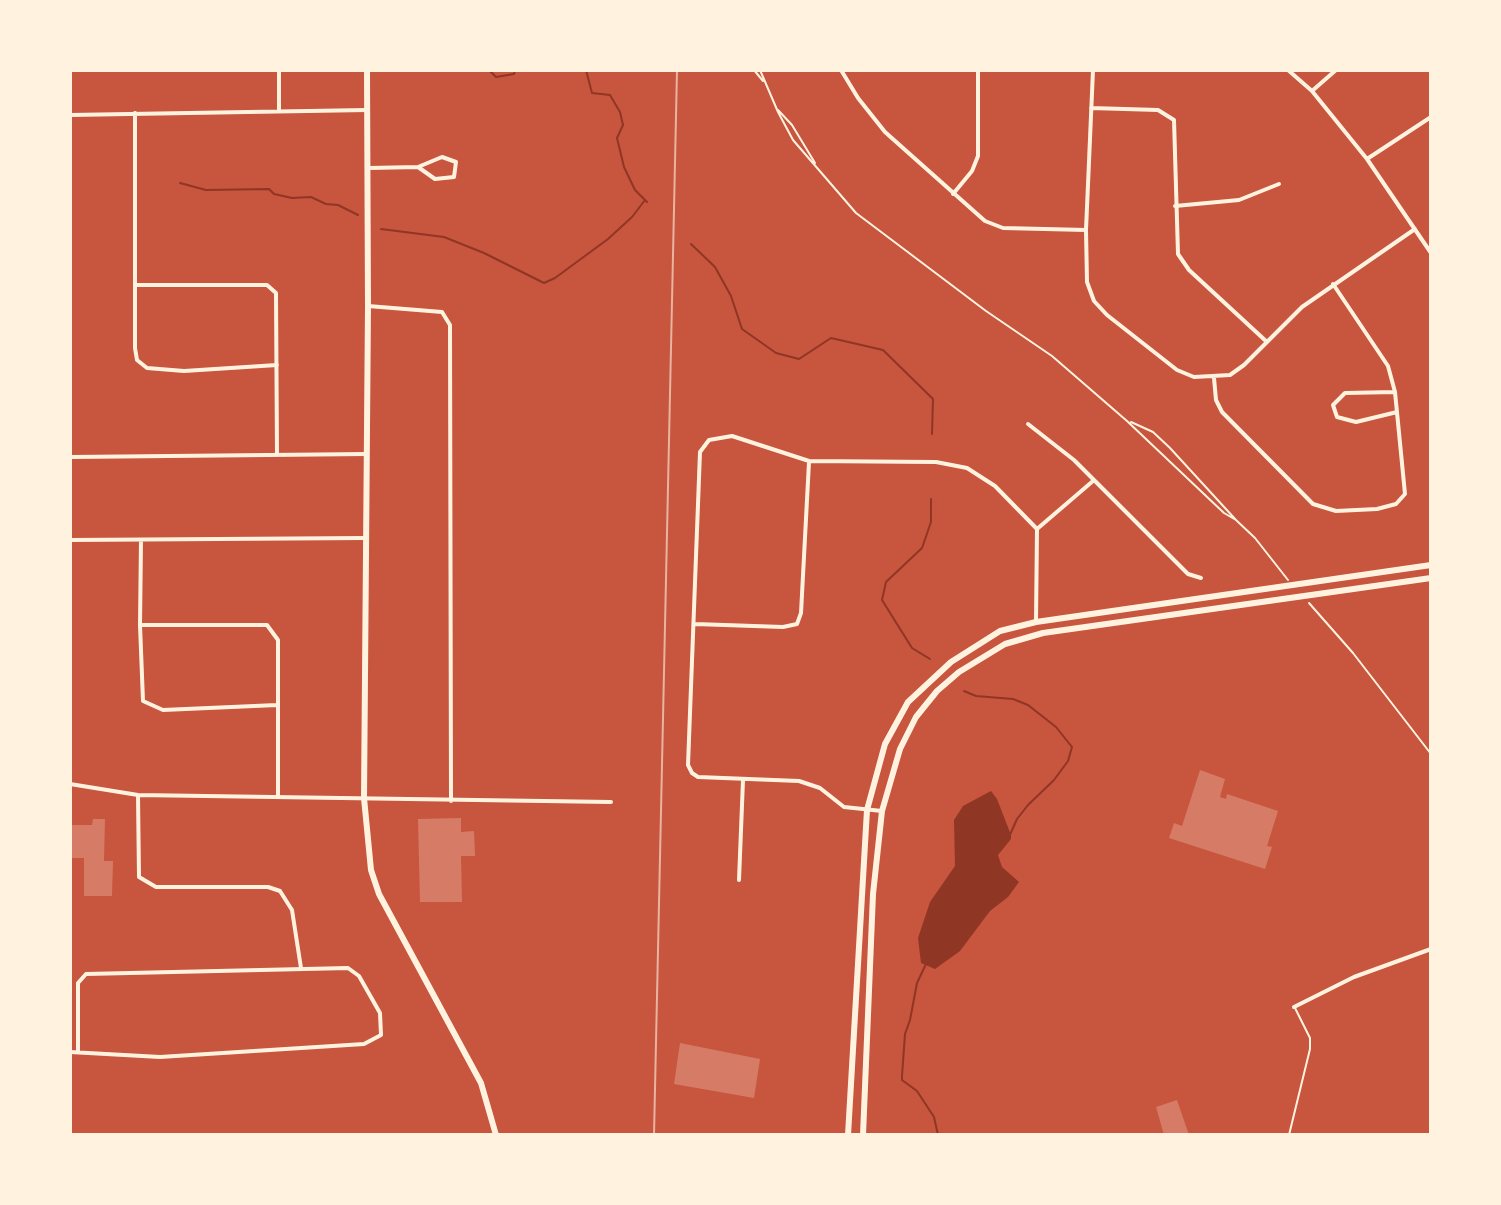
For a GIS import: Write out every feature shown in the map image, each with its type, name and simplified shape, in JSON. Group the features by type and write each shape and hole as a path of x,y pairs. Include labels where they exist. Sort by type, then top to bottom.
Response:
{"main road":[{"path":"367,70 364,798 371,870 379,894 481,1083 496,1135"},
{"path":"848,1135 867,810 885,744 908,702 951,662 1000,631 1036,622 1431,565"},
{"path":"863,1135 873,894 882,811 900,749 916,717 937,691 959,672 1005,644 1043,633 1431,579"}],"street":[{"path":"279,70 279,111"},
{"path":"841,70 885,132 985,221 1003,228 1086,230"},
{"path":"953,194 972,171 978,156 978,70"},
{"path":"1093,70 1086,230 1087,282 1094,301 1107,315 1177,370 1194,377 1230,375 1302,307 1415,229"},
{"path":"1288,70 1312,91 1367,159 1431,253"},
{"path":"1312,91 1336,70"},
{"path":"1091,108 1158,110 1174,120 1178,254 1267,342"},
{"path":"70,115 367,110"},
{"path":"135,113 137,360 147,368 184,371 277,365"},
{"path":"1367,159 1431,117"},
{"path":"368,168 418,167 442,157 456,162 454,177 435,179 418,167"},
{"path":"1175,206 1239,200 1279,184"},
{"path":"1214,378 1216,400 1222,412 1313,504 1336,511 1377,509 1396,504 1405,494 1395,392 1388,366 1333,284"},
{"path":"135,285 267,285 276,293 277,455"},
{"path":"368,306 442,312 450,325 451,801"},
{"path":"1395,392 1345,393 1333,405 1337,417 1356,422 1397,412"},
{"path":"1028,424 1074,460 1188,574 1201,578"},
{"path":"882,811 844,807 820,788 799,781 698,777 688,765 700,452 709,440 732,436 809,461 936,462 967,468 995,486 1037,529 1036,622"},
{"path":"70,457 367,454"},
{"path":"695,624 783,627 797,624 801,613 809,461"},
{"path":"1037,529 1094,481"},
{"path":"70,540 366,538"},
{"path":"141,540 143,701 163,710 277,705"},
{"path":"140,625 267,625 278,640 278,796"},
{"path":"739,880 743,779"},
{"path":"70,784 138,795 611,802"},
{"path":"138,795 139,877 156,887 268,887 280,891 292,910 301,968"},
{"path":"1294,1007 1354,977 1431,949"},
{"path":"70,1052 160,1057 364,1044 381,1035 380,1013 359,976 348,968 86,974 78,983 78,1052"}],"lane":[{"path":"1289,1135 1310,1049 1310,1038 1294,1007"}],"path":[{"path":"754,70 764,82"},
{"path":"760,70 793,140 856,213 986,311 1052,356 1127,421 1224,513 1236,520"},
{"path":"777,109 792,125 818,169"},
{"path":"1127,421 1153,432 1255,538 1288,579"},
{"path":"1310,604 1353,653 1431,754"}],"shaded area":[{"path":"991,791 1011,835 998,855 1002,867 1019,882 1008,897 990,911 960,951 935,969 921,963 918,938 930,902 955,866 954,820 963,806"}],"building":[{"path":"1200,770 1225,779 1220,797 1226,799 1227,794 1278,811 1267,846 1272,847 1265,869 1169,838 1174,823 1182,826"},
{"path":"461,818 461,832 474,831 475,856 461,856 462,902 420,902 418,819"},
{"path":"93,819 105,819 104,861 113,861 112,896 84,896 84,858 70,858 70,825 92,825"},
{"path":"680,1043 760,1059 754,1098 674,1084"},
{"path":"1177,1100 1189,1135 1164,1135 1156,1107"}],"waterway":[{"path":"489,70 496,77 514,74 515,70"},
{"path":"586,70 592,93 610,95 620,112 623,125 617,138 624,167 635,190 647,202"},
{"path":"180,183 206,190 269,189 274,194 292,198 311,197 358,215"},
{"path":"381,229 444,237 544,283 608,239 645,200"},
{"path":"691,244 715,267 731,296 742,329 776,353 799,359 831,338 883,350 933,399 932,434"},
{"path":"930,659 912,648 882,600 886,582 922,548 931,522 931,499"},
{"path":"964,691 976,696 1013,699 1028,705 1056,727 1072,747 1068,761 1017,819 1009,837"},
{"path":"926,964 917,983 905,1034 902,1080 917,1091 934,1117 938,1135"}],"railway":[{"path":"654,1135 677,70"}]}
